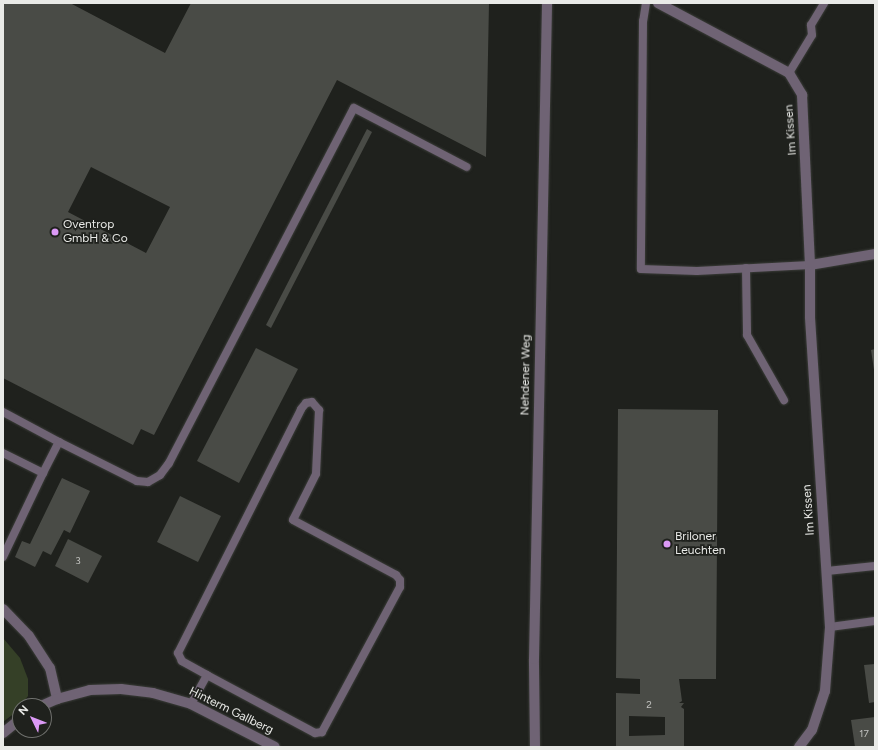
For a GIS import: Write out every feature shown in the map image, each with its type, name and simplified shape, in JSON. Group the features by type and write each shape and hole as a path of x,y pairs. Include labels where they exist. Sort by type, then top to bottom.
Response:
{"street":[{"name":"Nehdener Weg","path":"534,747 534,659 547,3"},
{"path":"658,3 789,73"},
{"name":"Im Kissen","path":"789,73 802,95 810,265 810,318 830,627 825,691 812,730 799,747"},
{"path":"810,265 875,254"},
{"path":"3,609 29,636 50,668 56,699"},
{"name":"Hinterm Gallberg","path":"52,701 76,693 106,688 153,694 191,704 275,747"},
{"path":"3,733 12,726"}],"lane":[{"path":"646,3 643,21 641,269 698,271 810,265"},
{"path":"789,73 812,35 811,25 824,3"},
{"path":"3,412 137,481 148,482 160,475 169,463 354,108 467,167"},
{"path":"746,268 747,335 784,400"},
{"path":"312,402 319,410 316,474 293,520 396,575 400,580 400,587 322,732 315,732 206,675 182,661 178,653 302,409 306,403 312,402"},
{"path":"3,557 59,442"},
{"path":"3,453 43,473"},
{"path":"827,572 875,566"},
{"path":"830,627 875,621"},
{"path":"191,704 206,675"}],"green space":[{"path":"3,638 20,658 28,679 28,696 26,698 12,698 12,715 3,722"}],"building":[{"name":"Oventrop GmbH & Co","path":"3,3 70,3 165,53 191,3 489,3 486,157 337,80 154,435 141,429 133,445 3,378","holes":["91,167 170,207 146,253 68,212"]},
{"path":"367,129 372,132 271,328 266,325"},
{"path":"256,348 298,369 239,483 197,461"},
{"path":"875,349 875,370 874,370 871,350"},
{"name":"Briloner Leuchten","path":"618,409 718,410 716,679 679,679 682,701 679,703 684,703 681,707 684,709 684,747 616,747 616,693 640,694 640,679 616,678","holes":["629,716 665,717 665,735 629,736"]},
{"path":"62,478 90,491 70,533 64,530 51,555 43,551 35,567 15,557 22,541 30,544"},
{"path":"180,496 221,516 198,562 157,542"},
{"path":"68,539 102,556 88,583 55,566"},
{"path":"875,664 875,702 869,703 864,665"},
{"path":"875,717 875,747 855,747 851,720"}],"place":[{"name":"Oventrop GmbH & Co","path":"55,232"},
{"name":"Briloner Leuchten","path":"667,544"}]}
